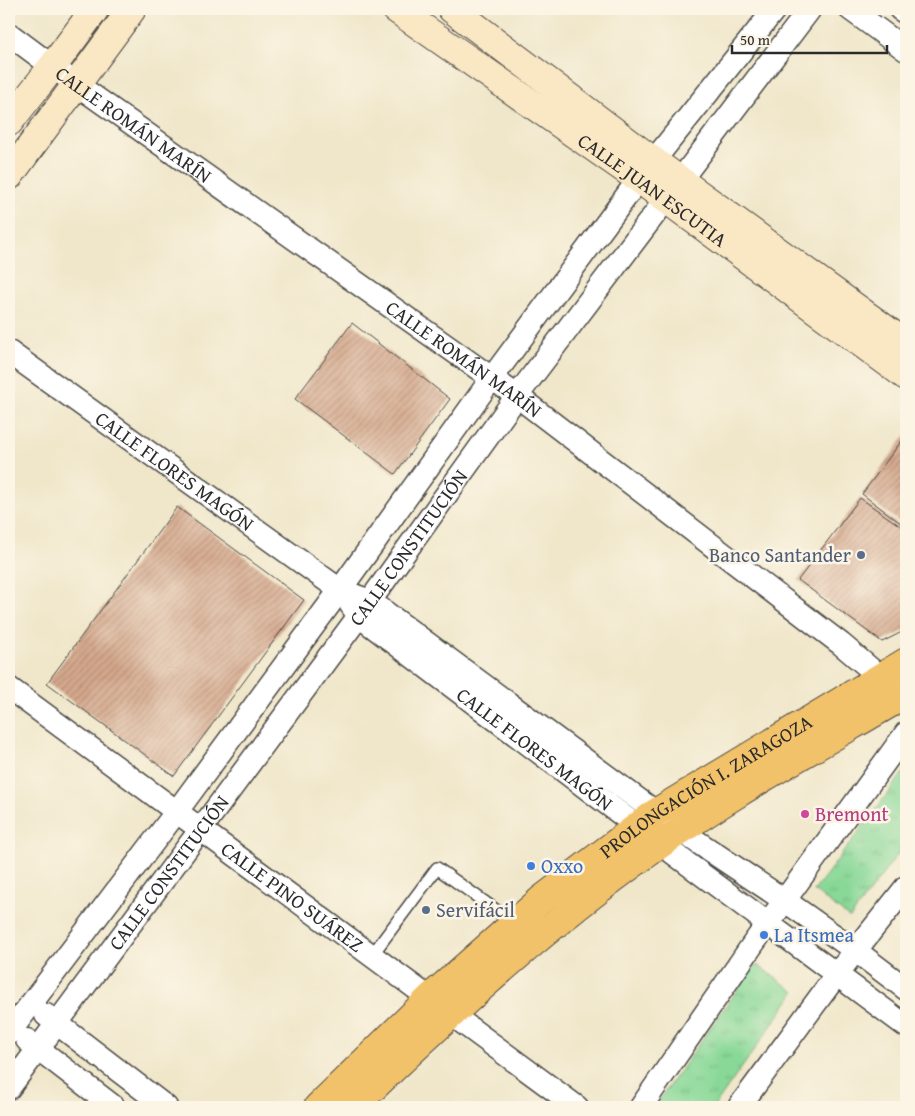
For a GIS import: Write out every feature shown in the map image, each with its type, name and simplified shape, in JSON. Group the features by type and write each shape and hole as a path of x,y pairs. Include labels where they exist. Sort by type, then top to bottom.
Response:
{"main road":[{"path":"9,122 95,9"},
{"path":"9,176 132,9"},
{"name":"CALLE JUAN ESCUTIA","path":"396,9 646,170 906,376"},
{"name":"CALLE JUAN ESCUTIA","path":"452,9 646,170"},
{"name":"CALLE JUAN ESCUTIA","path":"672,189 906,344"},
{"name":"PROLONGACIÓN I. ZARAGOZA","path":"352,1107 514,924 541,900 647,819 906,662"},
{"name":"PROLONGACIÓN I. ZARAGOZA","path":"318,1107 441,1006 631,865 746,788 905,696"}],"street":[{"name":"CALLE CONSTITUCIÓN","path":"10,1031 177,811 646,170 775,9"},
{"name":"CALLE CONSTITUCIÓN","path":"9,1088 365,608 517,396 810,9"},
{"path":"850,9 906,50"},
{"path":"900,9 906,13"},
{"name":"CALLE ROMÁN MARÍN","path":"9,34 76,84 517,396 905,696"},
{"name":"CALLE FLORES MAGÓN","path":"9,352 365,608 672,837 769,923 906,1026"},
{"name":"CALLE PINO SUÁREZ","path":"9,688 577,1107"},
{"path":"641,1107 784,900 906,733"},
{"name":"CALLE FLORES MAGÓN","path":"672,837 784,900 856,950 906,989"},
{"path":"739,1107 837,974 906,887"},
{"path":"31,1004 166,1107"},
{"path":"10,1031 38,1048 114,1107"}],"lane":[{"path":"372,955 437,868 514,924"}],"green space":[{"path":"906,769 906,843 850,918 814,891"},
{"path":"756,964 795,992 714,1107 654,1107"}],"building":[{"path":"352,323 450,399 395,474 295,399"},
{"path":"906,435 906,527 862,494"},
{"name":"Banco Santander","path":"860,498 906,530 906,630 882,642 798,580"},
{"path":"177,507 304,600 174,776 47,683"}],"place":[{"name":"Banco Santander","path":"861,555"},
{"name":"Bremont","path":"805,814"},
{"name":"Oxxo","path":"531,866"},
{"name":"Servifácil","path":"426,910"},
{"name":"La Itsmea","path":"764,935"}]}
